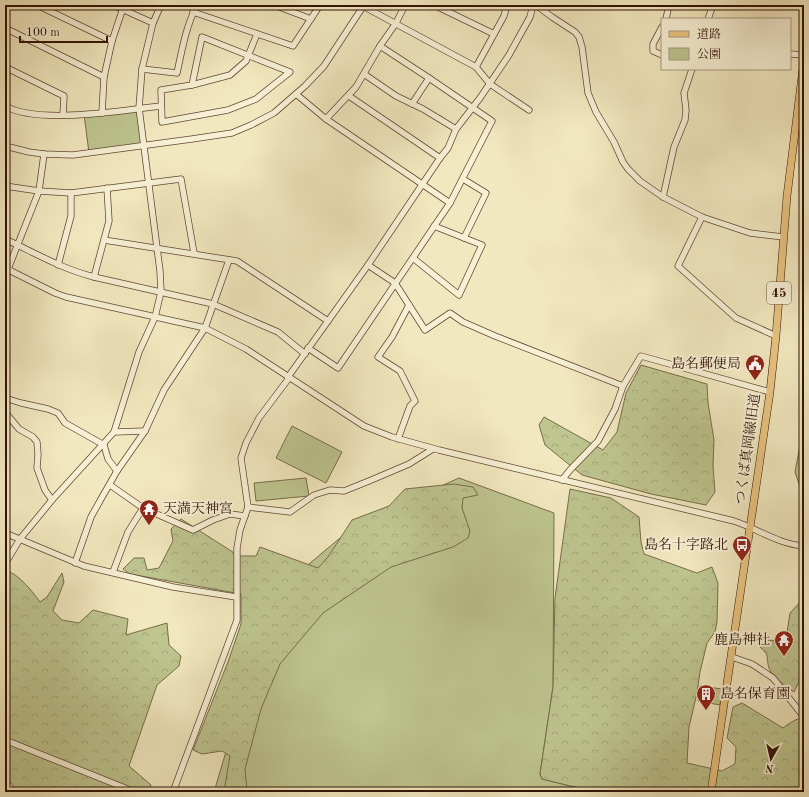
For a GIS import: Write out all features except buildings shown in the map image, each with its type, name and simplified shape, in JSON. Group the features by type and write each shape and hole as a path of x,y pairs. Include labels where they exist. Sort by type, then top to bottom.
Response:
{"main road":[{"name":"つくば真岡線旧道","path":"711,792 770,392 789,173 804,60"}],"street":[{"path":"37,5 112,41"},
{"path":"114,5 123,7 153,23"},
{"path":"5,564 20,539 52,500 104,445 114,432 139,352 155,317 160,292 157,248 139,108 142,69 153,23 161,5"},
{"path":"142,69 177,73 184,40 193,12 197,5"},
{"path":"274,5 311,19"},
{"path":"193,12 293,46 320,5"},
{"path":"326,119 349,96 396,23 405,5"},
{"path":"434,5 494,34"},
{"path":"476,67 504,16 507,5"},
{"path":"173,792 237,620 237,548 240,530 248,507 241,458 246,443 259,418 368,265 448,148 456,129 490,84 521,34 530,17 534,5 575,32 579,37 582,47 588,93 596,112 614,142 623,162 640,181 663,197 702,217 750,233 783,237"},
{"path":"666,18 669,5"},
{"path":"708,18 713,5"},
{"path":"5,146 44,154 73,155 232,133 274,113 296,94 324,66 363,6 476,67 490,84 529,110"},
{"path":"102,112 104,77 112,41 123,7"},
{"path":"5,28 104,77"},
{"path":"661,30 653,44 654,50 661,54"},
{"path":"192,85 202,37 249,55 290,72 256,99 228,110 162,122 161,90 192,85 230,75 246,61 249,55 257,34"},
{"path":"5,239 74,272 214,304 278,332 306,351 338,368 450,203 492,121 380,46"},
{"path":"791,54 804,55"},
{"path":"5,66 64,96 63,115"},
{"path":"663,197 674,147 684,120 686,110 684,93 691,70"},
{"path":"364,74 396,96 456,129"},
{"path":"412,104 429,78"},
{"path":"296,94 326,119 450,203"},
{"path":"349,96 440,158"},
{"path":"5,106 11,110 44,116 161,106"},
{"path":"5,289 6,268 18,245 39,191 44,154"},
{"path":"5,186 39,191 71,192 181,179 194,254"},
{"path":"463,179 486,193 464,238"},
{"path":"94,277 109,221 107,188"},
{"path":"58,265 71,216 71,192"},
{"path":"702,217 678,266 736,318 776,336"},
{"path":"413,258 459,295 482,245 434,226"},
{"path":"104,240 236,261 328,321"},
{"path":"75,562 91,517 117,471 145,431 164,390 205,328 229,260"},
{"path":"368,265 395,283 425,330 450,313 463,322 495,336 623,386"},
{"path":"6,268 66,297 205,328 246,349 357,422 398,439 433,449 734,521 751,527 772,538 790,544 804,546"},
{"path":"398,439 410,406 415,401 400,371 378,357 392,337 409,305"},
{"path":"562,480 598,442 615,409 623,386 641,356 770,392"},
{"path":"5,398 58,413 66,423 104,445 108,459 117,471"},
{"path":"5,412 19,429 33,437 37,442 37,468 45,490 52,500"},
{"path":"114,432 145,431"},
{"path":"248,507 290,512 314,495 330,490 344,491 409,464 433,449"},
{"path":"110,485 143,508 193,530 213,520 230,514 245,516"},
{"path":"113,572 128,532 143,508"},
{"path":"5,532 84,566 173,588 236,597"},
{"path":"732,657 752,664 773,678 804,717"},
{"path":"5,740 135,792"}],"green space":[{"path":"139,108 144,146 89,153 84,114"},
{"path":"641,365 707,384 708,403 714,440 713,466 715,492 706,505 651,494 582,475 545,445 539,425 544,417 603,450 617,432 626,393"},
{"path":"292,426 342,452 326,483 276,458"},
{"path":"804,428 804,486 799,484 795,472"},
{"path":"306,478 309,496 256,501 254,483"},
{"path":"459,478 554,513 553,687 540,774 542,779 594,792 214,792 273,594 358,523"},
{"path":"454,484 473,487 478,495 463,498 462,508 470,531 468,538 453,547 391,567 323,613 280,664 261,709 245,769 247,791 224,792 230,756 222,751 202,754 193,750 228,662 241,624 241,594 130,574 123,569 134,558 144,558 147,570 159,568 173,541 171,529 181,519 239,556 256,556 260,547 318,568 328,557 352,520 389,506 405,489"},
{"path":"570,489 611,498 639,517 641,542 644,554 697,573 712,567 718,583 717,622 715,632 707,643 700,672 689,727 687,763 722,771 735,764 736,747 727,738 733,707 742,703 783,728 796,720 804,718 804,792 595,792 542,779 540,774 553,687 555,598"},
{"path":"5,570 20,579 40,602 47,597 62,573 64,582 53,611 62,620 79,623 93,610 128,619 126,635 167,623 169,645 181,656 179,666 157,685 129,766 151,785 149,792 17,792 11,783 5,779"},
{"path":"802,600 804,604 804,671 794,692 783,685 773,675 769,668 766,654 759,646 769,640 778,641 786,639 790,613"},
{"path":"700,686 722,689 720,705 698,701"}],"place":[{"name":"島名郵便局","path":"755,381"},
{"name":"天満天神宮","path":"149,526"},
{"name":"島名十字路北","path":"742,562"},
{"name":"鹿島神社","path":"784,657"},
{"name":"島名保育園","path":"706,711"}]}
